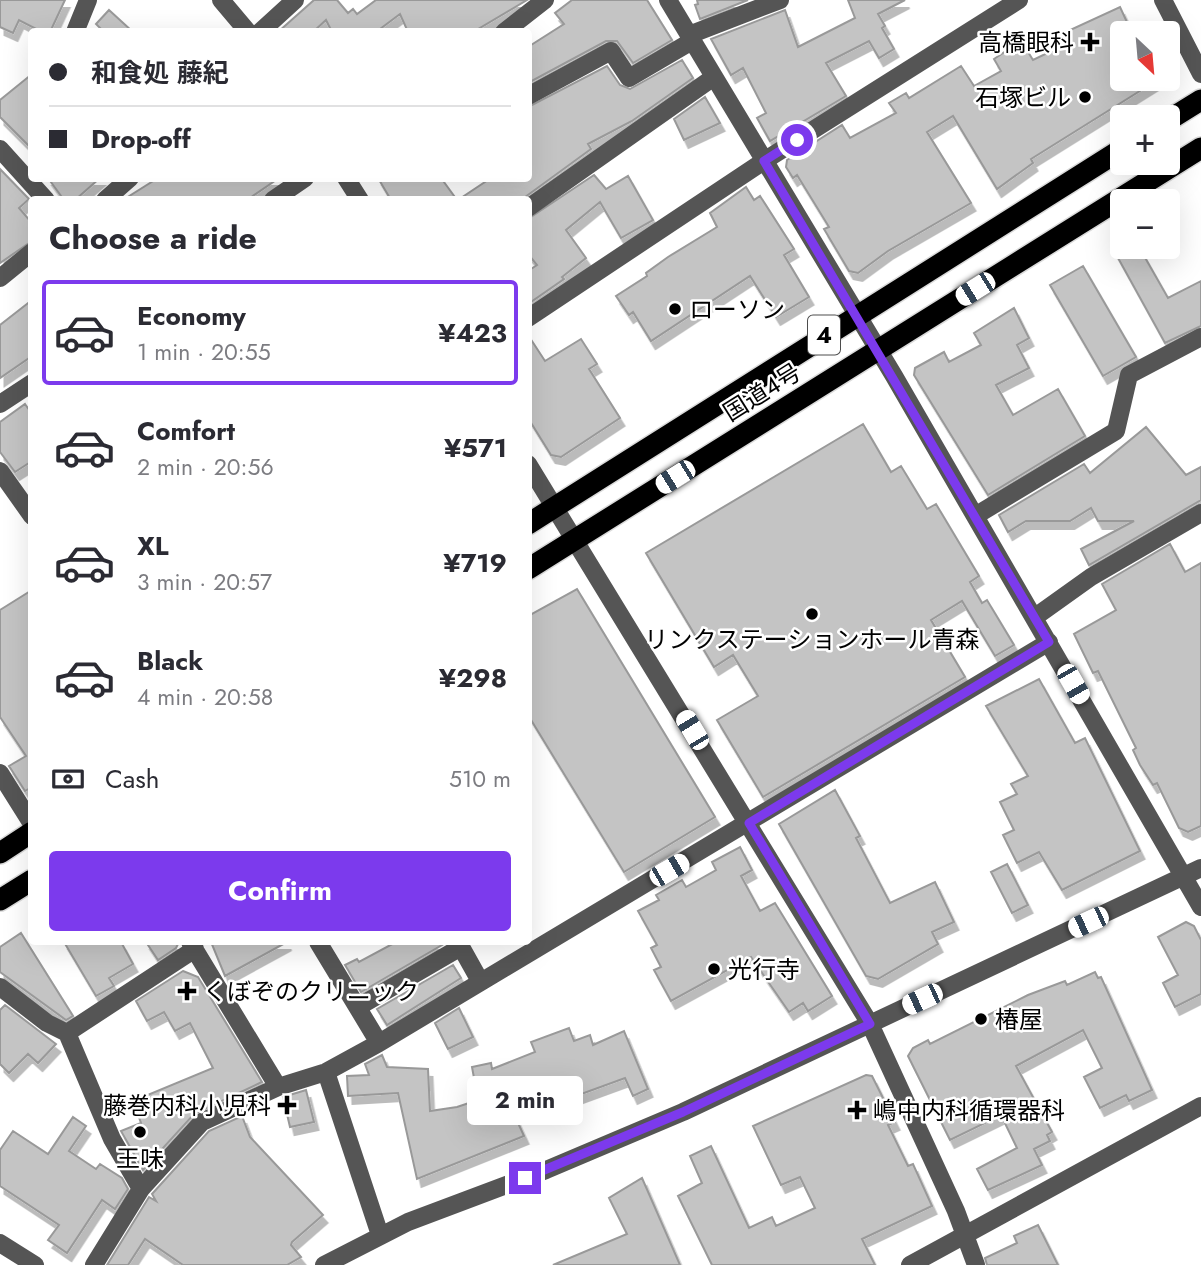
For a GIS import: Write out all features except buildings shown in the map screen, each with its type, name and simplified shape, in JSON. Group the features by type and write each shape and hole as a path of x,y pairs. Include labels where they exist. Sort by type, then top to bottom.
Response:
{"highway":[{"path":"1180,113 1201,100"},
{"name":"国道4号","path":"532,567 1201,148"},
{"name":"国道4号","path":"532,521 1110,156"},
{"path":"0,853 28,835"},
{"path":"0,900 28,882"}],"street":[{"path":"77,28 88,0"},
{"path":"221,0 245,28"},
{"path":"264,28 295,0"},
{"path":"509,28 545,0"},
{"path":"668,0 1035,617 1201,906"},
{"path":"532,94 611,51 629,78 690,38 780,0"},
{"path":"532,315 764,161 1019,0"},
{"path":"1163,0 1201,74"},
{"path":"532,205 714,77"},
{"path":"3,159 42,196"},
{"path":"110,196 125,182"},
{"path":"279,196 299,182"},
{"path":"0,278 28,255"},
{"path":"975,516 1115,431 1129,375 1201,337"},
{"path":"0,404 28,386"},
{"path":"532,470 870,1024 965,1233 976,1265"},
{"path":"0,471 28,510"},
{"path":"1035,617 1091,577 1201,513"},
{"path":"94,1265 141,1189 202,1122 278,1087 326,1072 379,1043 1049,642"},
{"path":"0,773 28,818"},
{"path":"324,1265 380,1235 612,1143 1201,868"},
{"path":"67,1033 192,945 278,1087"},
{"path":"320,945 379,1043"},
{"path":"358,1007 461,947 480,981"},
{"path":"0,987 47,1023 67,1033 112,1139 141,1189"},
{"path":"326,1072 380,1235"},
{"path":"910,1265 1201,1106"},
{"path":"0,1243 35,1265"}],"place":[{"name":"高橋眼科","path":"1090,42"},
{"name":"石塚ビル","path":"1085,97"},
{"name":"ローソン","path":"675,309"},
{"name":"リンクステーションホール青森","path":"812,614"},
{"name":"光行寺","path":"714,969"},
{"name":"くぼぞのクリニック","path":"187,991"},
{"name":"椿屋","path":"981,1019"},
{"name":"藤巻内科小児科","path":"287,1105"},
{"name":"嶋中内科循環器科","path":"857,1110"},
{"name":"王味","path":"140,1132"}],"route":[{"path":"525,1178 683,1112 870,1024 749,823 1049,642 894,376 764,161 797,140"}]}
